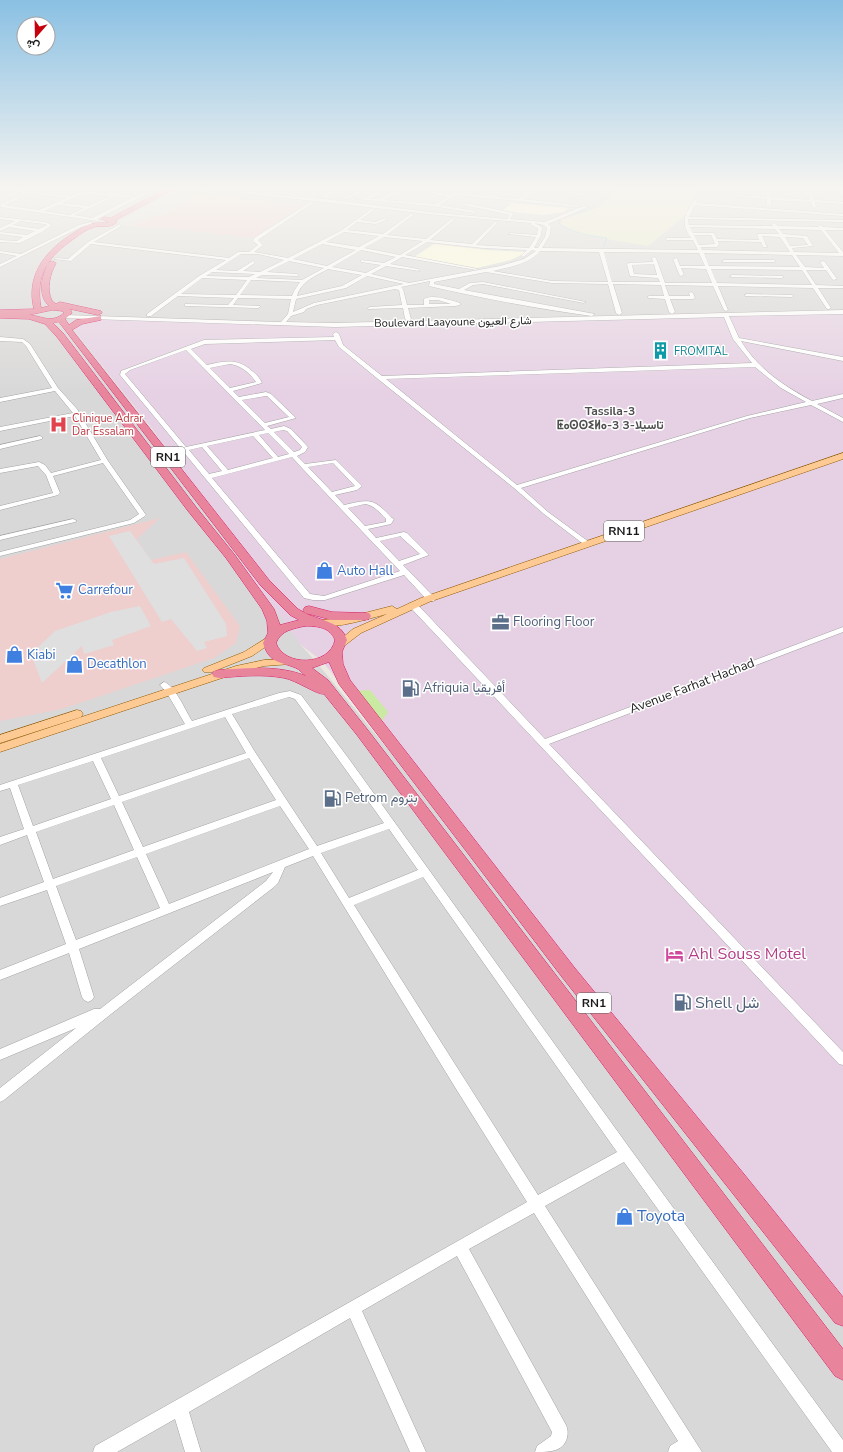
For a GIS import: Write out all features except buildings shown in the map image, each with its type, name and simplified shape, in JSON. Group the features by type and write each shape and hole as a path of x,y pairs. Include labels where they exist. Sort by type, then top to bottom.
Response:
{"highway":[{"path":"0,317 35,313 56,307 64,308 64,316 47,321 40,320 35,313 37,280 43,264 49,258"},
{"path":"56,259 48,274 46,294 48,301 56,307"},
{"path":"46,294 64,305 98,316"},
{"path":"0,312 26,306 36,296"},
{"path":"0,312 35,313"},
{"name":"RN1","path":"64,316 64,332 192,509 239,568 268,609 273,621 270,648 272,652 281,660 293,663 318,678 337,700 843,1368"},
{"path":"0,317 18,319 64,332 79,322 98,316"},
{"name":"RN1","path":"47,321 64,332 176,467 264,583 294,612 331,627 338,633 336,664 344,681 568,972 843,1315"},
{"path":"264,583 296,604 317,613 339,617 365,616"},
{"path":"272,636 280,629 296,623 318,623"},
{"path":"293,663 322,661 338,648"},
{"path":"219,674 271,672 289,675 314,684 337,700"}],"main road":[{"name":"RN11","path":"338,648 352,634 431,598 843,456"},
{"name":"RN11","path":"318,623 338,622 409,607"},
{"path":"0,748 167,688 238,659 255,650 272,636"},
{"path":"0,739 167,688 255,664 293,663"}],"street":[{"path":"0,266 16,258"},
{"path":"56,259 70,260 73,258"},
{"path":"219,258 230,259"},
{"path":"281,258 410,285 539,309 547,314"},
{"path":"283,322 290,314 296,290 303,281 345,258"},
{"path":"178,295 294,298 347,286 399,258"},
{"path":"413,258 476,269"},
{"path":"290,314 519,258"},
{"path":"529,258 431,283 434,286 458,291 568,311 594,314"},
{"path":"603,258 619,313"},
{"path":"653,258 672,312"},
{"path":"704,258 736,339 755,365 782,385 843,420"},
{"path":"748,258 751,261"},
{"path":"797,258 814,286 830,308"},
{"path":"149,316 201,277 230,259"},
{"path":"230,306 250,279 288,259"},
{"path":"675,259 682,275"},
{"path":"363,260 418,270"},
{"path":"724,260 774,261"},
{"path":"238,272 253,262"},
{"path":"822,262 835,279"},
{"path":"656,263 629,264 632,275 660,277"},
{"path":"679,267 828,269"},
{"path":"484,270 545,287 584,302"},
{"path":"212,271 310,276"},
{"path":"732,276 782,277"},
{"path":"201,277 303,281"},
{"path":"759,277 772,296"},
{"path":"458,291 469,284 484,283 545,287 611,284 841,286 843,292"},
{"path":"347,286 354,287"},
{"path":"524,302 545,287"},
{"path":"297,312 309,306 375,291 398,288"},
{"path":"398,288 406,307 408,319"},
{"path":"361,289 375,291"},
{"path":"747,295 792,296"},
{"path":"648,297 667,298 691,296"},
{"path":"370,308 406,307 455,305 458,304 432,298 426,299 427,306"},
{"path":"188,305 258,307"},
{"name":"Boulevard Laayoune شارع العيون","path":"64,316 149,316 335,325 726,313 843,307"},
{"name":"Boulevard Laayoune شارع العيون","path":"98,316 283,322 547,314 843,312"},
{"path":"335,325 337,338 341,346 586,544"},
{"path":"337,338 208,342 128,369 122,373 307,596 314,598 325,598 406,572"},
{"path":"0,339 25,342 45,369 56,389 75,411 105,461 143,515 132,522 0,554"},
{"path":"736,339 843,358"},
{"path":"187,348 344,507 431,598"},
{"path":"206,367 234,362 239,363 243,365 259,382 228,390"},
{"path":"380,378 755,365"},
{"path":"1,398 56,389"},
{"path":"237,399 266,394 270,395 293,418 263,425"},
{"path":"516,487 749,417 810,402 843,396"},
{"path":"1,425 75,411"},
{"path":"185,449 268,430 284,428 289,430 305,447 303,451 293,455 207,476"},
{"path":"254,434 277,459"},
{"path":"0,447 40,438"},
{"path":"203,446 226,472"},
{"path":"49,475 105,461"},
{"path":"303,466 334,461 359,486 355,489 331,494"},
{"path":"0,471 37,464 43,466 57,492 56,494 0,508"},
{"path":"344,507 372,502 390,519 389,523 364,528"},
{"path":"0,538 73,521"},
{"path":"376,540 401,534 404,535 425,555 399,564"},
{"path":"409,607 542,743 843,1060"},
{"name":"Avenue Farhat Hachad","path":"542,743 843,629"},
{"path":"167,688 190,725"},
{"path":"0,788 227,713 286,695 293,694 298,697 391,824 626,1154 842,1452"},
{"path":"227,713 251,754 315,851 462,1088 536,1203 686,1449"},
{"path":"0,841 251,754"},
{"path":"96,756 166,909"},
{"path":"13,784 73,947 88,997"},
{"path":"0,902 283,801"},
{"path":"0,975 315,851 391,824"},
{"path":"0,1096 107,1010 270,884 274,880 281,865"},
{"path":"347,903 425,872"},
{"path":"0,1055 107,1010"},
{"path":"101,1452 180,1409 353,1307 536,1203 626,1154"},
{"path":"460,1247 560,1431 558,1442 543,1452"},
{"path":"353,1307 415,1451"},
{"path":"180,1409 194,1452"}],"shaded area":[{"path":"0,258 843,258 843,312 75,331 263,572 301,645 843,1305 843,1452 0,1452"},
{"path":"418,258 515,258 477,268"},
{"path":"843,312 843,1298 322,661 301,645 251,576 153,430 75,331 75,327 101,318 338,325"},
{"path":"160,518 137,539 151,560 186,552 240,626 236,643 214,658 62,709 0,721 0,559"},
{"path":"130,531 154,564 184,558 226,624 227,636 204,642 207,648 197,651 171,619 162,622 109,536"},
{"path":"140,606 151,626 112,640 114,645 84,654 82,646 42,683 31,654 55,631 111,612"}],"green space":[{"path":"370,690 388,712 381,722 355,691"}],"place":[{"name":"FROMITAL","path":"661,351"},
{"name":"Clinique Adrar Dar Essalam","path":"59,424"},
{"name":"Auto Hall","path":"324,571"},
{"name":"Carrefour","path":"65,590"},
{"name":"Flooring Floor","path":"500,622"},
{"name":"Kiabi","path":"14,655"},
{"name":"Decathlon","path":"74,664"},
{"name":"Afriquia أفريقيا","path":"410,688"},
{"name":"Petrom بتروم","path":"332,798"},
{"name":"Ahl Souss Motel","path":"675,954"},
{"name":"Shell شل","path":"682,1003"},
{"name":"Toyota","path":"624,1216"}],"district":[{"name":"Tassila-3 ⵟⴰⵙⵙⵉⵍⴰ-3 3-تاسيلا","path":"610,418"}]}
